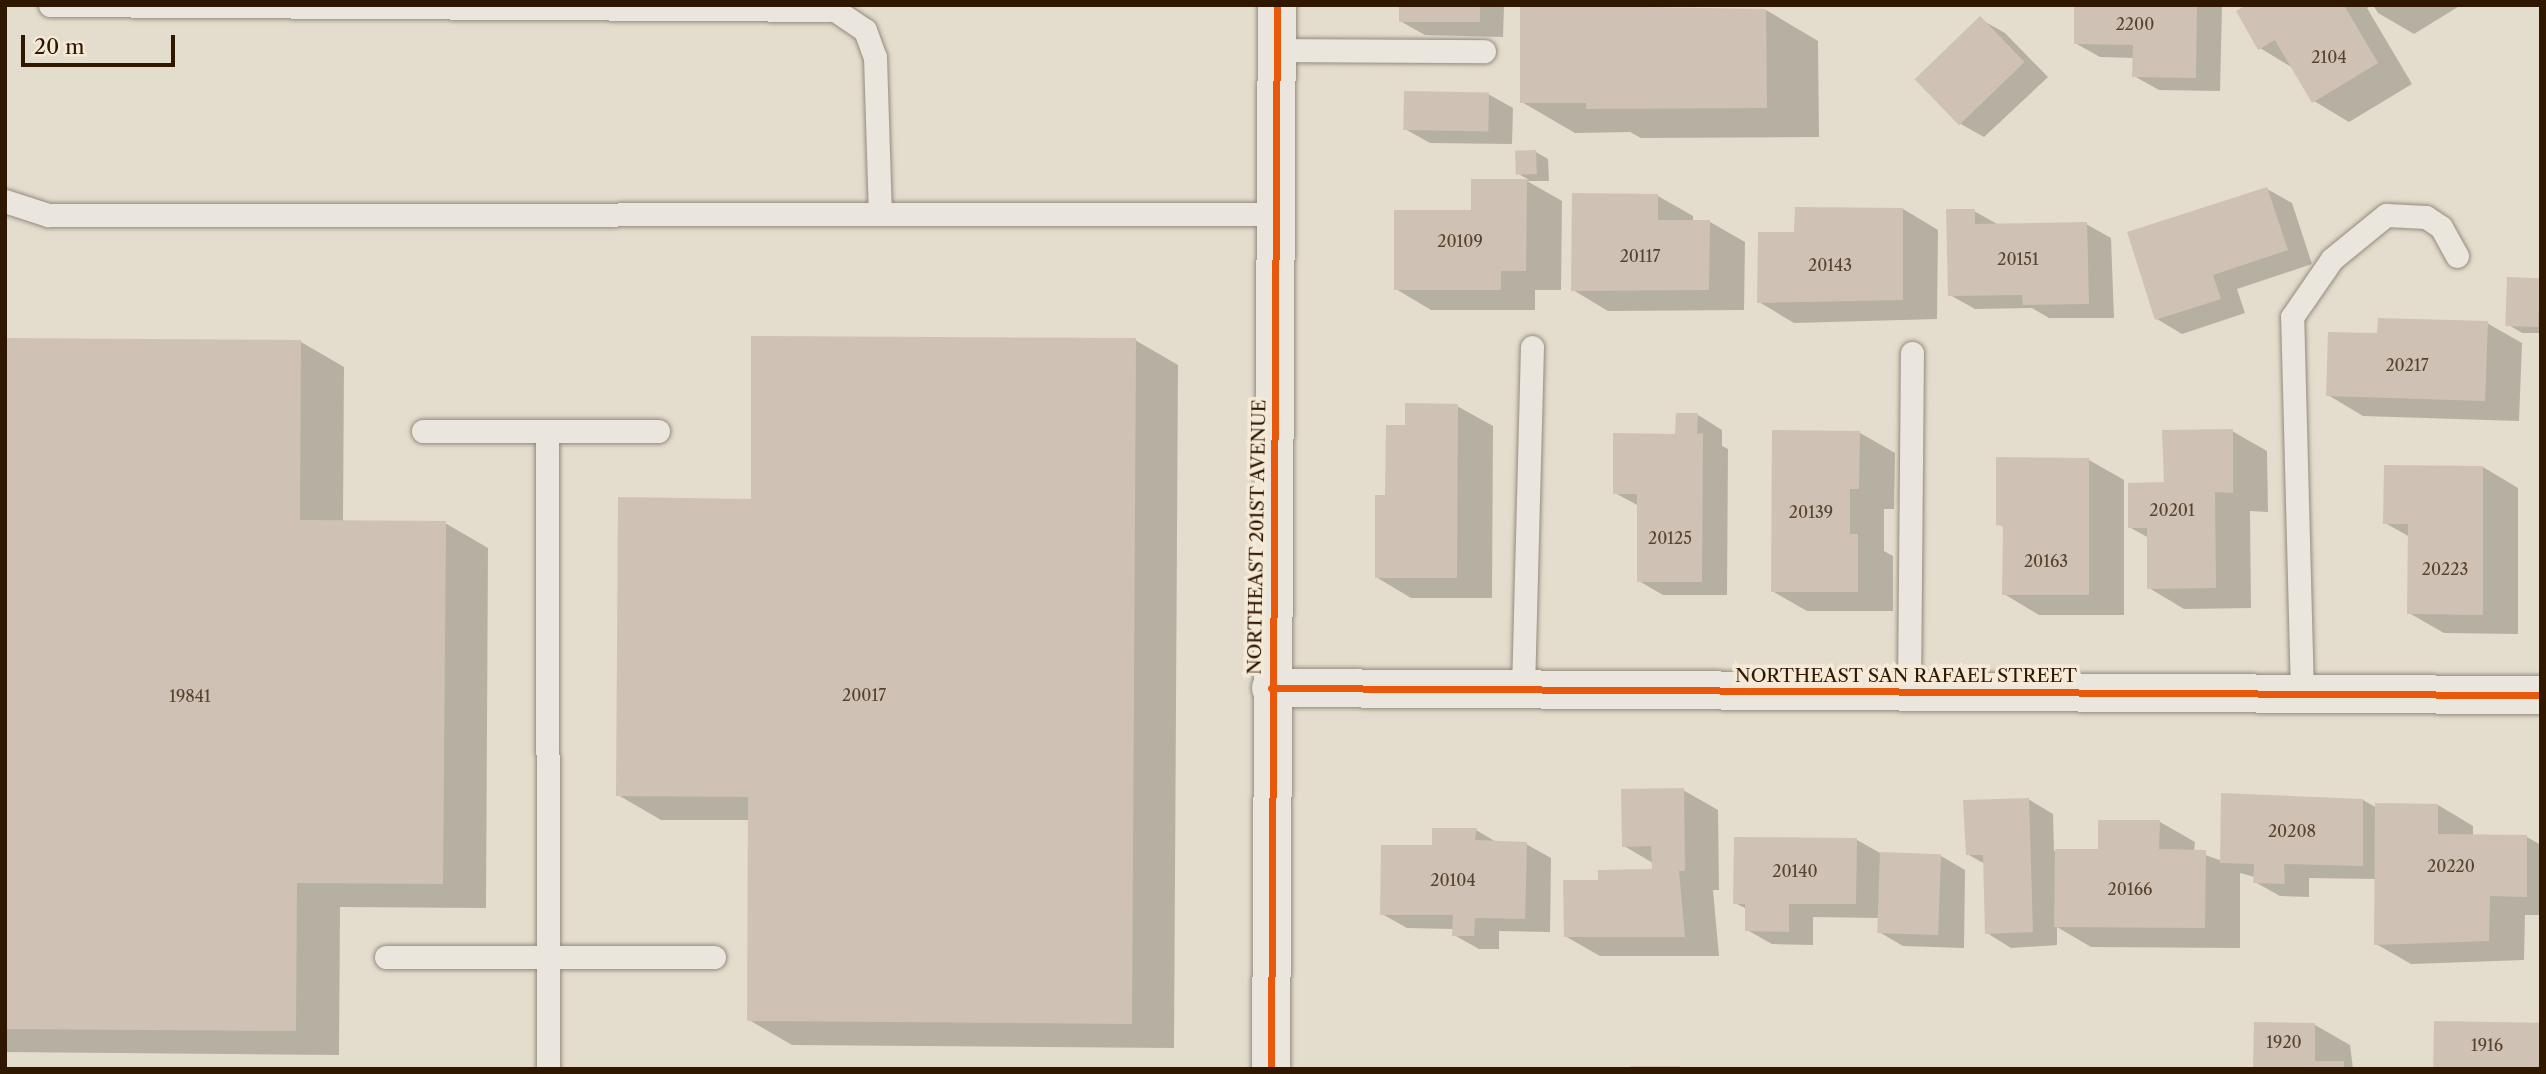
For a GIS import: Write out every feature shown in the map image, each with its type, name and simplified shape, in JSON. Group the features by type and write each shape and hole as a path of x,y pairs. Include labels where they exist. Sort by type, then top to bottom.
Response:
{"street":[{"name":"NORTHEAST 201ST AVENUE","path":"1271,1069 1271,688 1277,5"},
{"name":"NORTHEAST SAN RAFAEL STREET","path":"1271,688 2541,695"}],"lane":[{"path":"50,5 835,10 865,30 875,57 880,212"},
{"path":"1277,50 1484,51"},
{"path":"5,201 48,215 880,212 1276,214"},
{"path":"2302,694 2292,317 2332,259 2386,215 2426,217 2441,227 2457,256"},
{"path":"1523,690 1532,347"},
{"path":"1909,692 1912,353"},
{"path":"423,431 657,431"},
{"path":"547,431 548,1069"},
{"path":"386,957 714,957"}],"building":[{"path":"1399,5 1480,5 1480,22 1399,22"},
{"path":"1520,5 1766,9 1767,108 1586,109 1586,103 1520,103"},
{"path":"2074,5 2197,5 2196,78 2132,77 2133,45 2074,44"},
{"path":"2246,5 2344,5 2378,63 2312,103 2275,40 2258,50 2236,11"},
{"path":"1980,16 2024,62 1959,125 1915,79"},
{"path":"1404,91 1489,92 1488,131 1403,130"},
{"path":"1536,150 1537,174 1516,175 1515,151"},
{"path":"1471,179 1527,179 1526,271 1501,271 1501,290 1394,290 1394,210 1471,210"},
{"path":"2267,187 2288,250 2213,275 2221,299 2155,320 2127,232"},
{"path":"1572,193 1658,194 1658,220 1710,220 1709,290 1571,291"},
{"path":"1795,207 1903,208 1903,300 1757,303 1758,232 1794,232"},
{"path":"1946,209 1975,209 1975,224 2087,222 2089,304 2023,305 2022,295 1948,296"},
{"path":"2507,277 2540,278 2538,327 2505,326"},
{"path":"2378,318 2488,321 2485,401 2326,396 2328,332 2377,333"},
{"path":"751,336 1136,338 1132,1024 747,1021 748,797 616,796 618,497 751,499"},
{"path":"5,338 301,340 300,520 446,521 443,884 297,883 296,1031 5,1029"},
{"path":"1405,403 1458,404 1457,578 1375,578 1375,495 1385,495 1386,425 1405,425"},
{"path":"1676,413 1698,413 1697,434 1703,433 1702,582 1637,582 1637,494 1613,494 1613,433 1675,434"},
{"path":"2233,429 2233,493 2215,492 2216,588 2147,589 2147,528 2128,528 2128,483 2164,482 2162,430"},
{"path":"1772,430 1860,431 1859,489 1850,489 1850,534 1858,534 1858,592 1771,592"},
{"path":"1996,457 2089,458 2089,595 2002,595 2003,526 1996,525"},
{"path":"2384,465 2483,466 2483,615 2407,614 2408,524 2383,524"},
{"path":"1684,788 1685,871 1679,871 1685,937 1564,937 1563,880 1598,880 1598,870 1652,869 1651,846 1622,847 1621,789"},
{"path":"2221,793 2363,799 2363,866 2284,864 2285,884 2253,883 2254,864 2220,863"},
{"path":"2029,798 2033,932 1985,934 1983,855 1966,855 1963,800"},
{"path":"2375,803 2438,804 2438,834 2527,835 2527,897 2490,896 2489,941 2374,945"},
{"path":"2098,820 2160,820 2159,849 2206,850 2205,928 2054,927 2055,849 2098,849"},
{"path":"1432,828 1477,828 1475,840 1527,842 1525,919 1475,918 1474,936 1452,936 1453,915 1380,915 1381,845 1432,845"},
{"path":"1734,837 1857,838 1856,904 1789,904 1789,932 1745,931 1745,904 1733,904"},
{"path":"1880,852 1941,854 1938,935 1877,933"},
{"path":"2434,1021 2541,1023 2540,1069 2433,1069"},
{"path":"2254,1022 2315,1023 2315,1061 2344,1061 2344,1069 2253,1069"},
{"path":"1630,1066 1680,1066 1680,1069 1630,1069"}],"cycle path":[{"path":"1271,1069 1277,5"},
{"path":"1271,688 2541,695"}]}
